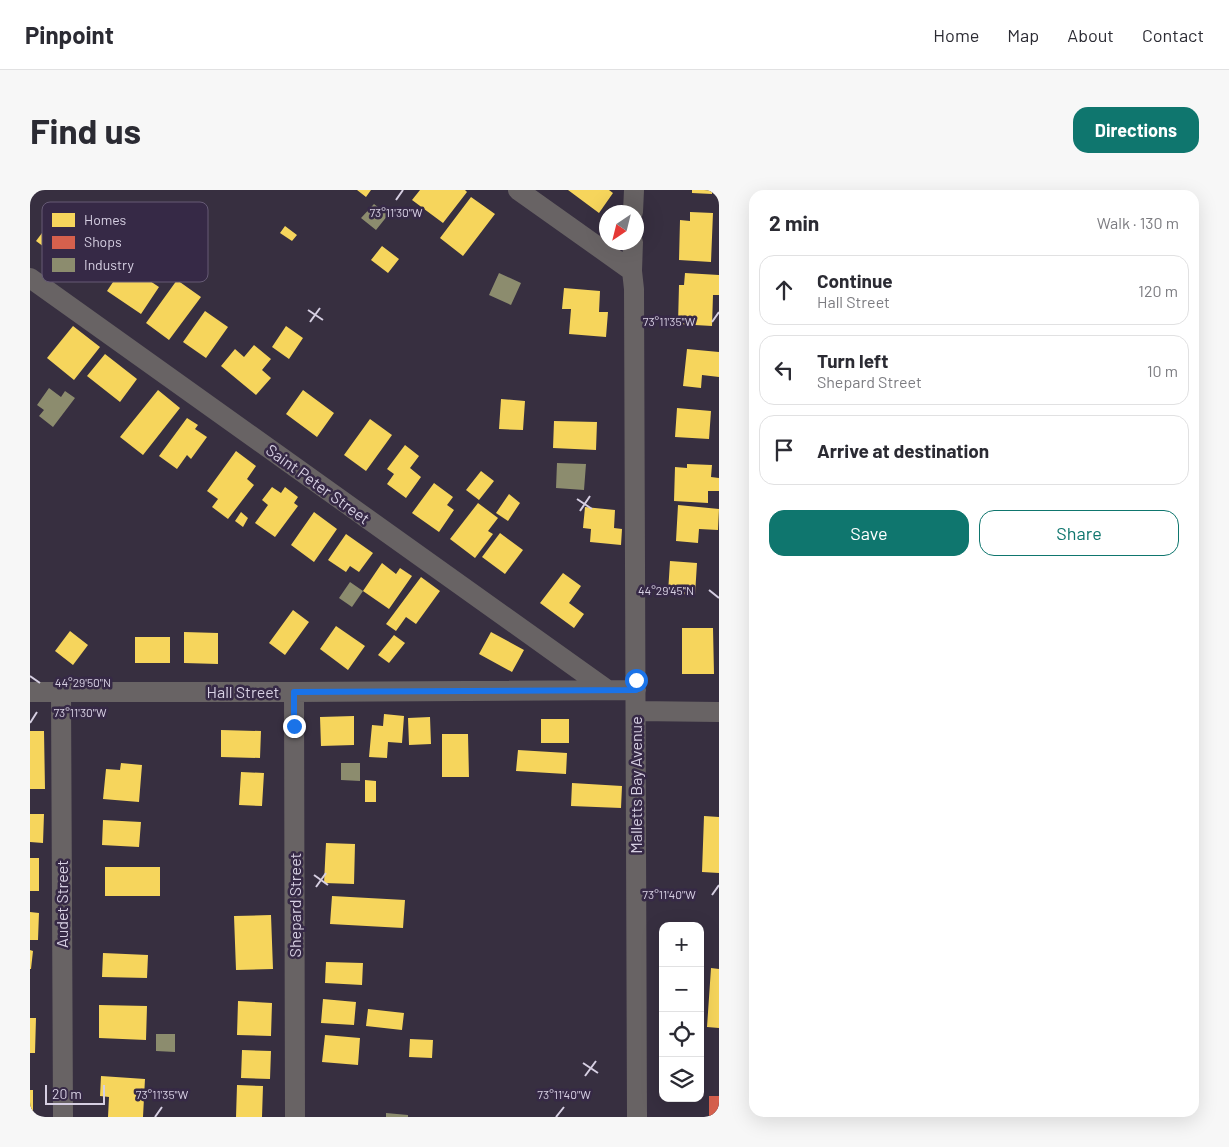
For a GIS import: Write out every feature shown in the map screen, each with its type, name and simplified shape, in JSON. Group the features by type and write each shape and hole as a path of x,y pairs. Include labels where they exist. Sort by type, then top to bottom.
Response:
{"street":[{"path":"518,190 632,271"},
{"path":"633,205 634,190"},
{"name":"Malletts Bay Avenue","path":"633,250 637,1117"},
{"name":"Saint Peter Street","path":"30,278 606,689"},
{"name":"Hall Street","path":"30,692 636,690"},
{"name":"Audet Street","path":"62,692 63,1117"},
{"name":"Shepard Street","path":"294,692 295,1117"},
{"path":"636,711 719,712"}],"building: Homes":[{"path":"357,190 371,190 366,197"},
{"path":"420,190 465,190 467,192 443,223 412,200"},
{"path":"568,190 609,190 613,193 605,205 599,205 599,213"},
{"path":"692,190 712,190 712,194 692,193"},
{"path":"471,197 495,214 463,256 440,238"},
{"path":"690,212 713,213 711,262 679,260 680,220 690,221"},
{"path":"285,226 297,235 292,241 280,233"},
{"path":"42,233 42,245 36,241"},
{"path":"382,246 399,259 388,273 371,260"},
{"path":"685,273 719,275 719,295 713,295 712,326 678,324 679,285 684,285"},
{"path":"113,282 152,282 159,287 141,314 107,291"},
{"path":"176,282 180,282 201,297 169,340 146,323"},
{"path":"564,288 600,291 599,312 608,312 606,337 569,334 571,309 562,309"},
{"path":"205,311 228,327 206,358 183,342"},
{"path":"73,326 100,347 74,380 47,358"},
{"path":"286,326 303,338 289,359 272,347"},
{"path":"254,345 271,359 262,370 271,378 256,395 221,366 235,349 244,357"},
{"path":"687,349 719,352 719,377 702,375 701,388 683,386"},
{"path":"105,354 137,379 120,402 87,376"},
{"path":"158,390 180,408 143,455 120,437"},
{"path":"303,390 334,413 317,437 286,414"},
{"path":"501,399 525,401 523,430 499,429"},
{"path":"677,408 711,411 709,439 675,437"},
{"path":"187,418 198,425 195,429 207,437 191,459 187,455 177,469 159,456"},
{"path":"370,419 392,435 366,471 344,455"},
{"path":"554,421 597,422 596,450 553,448"},
{"path":"405,445 419,456 410,468 421,477 406,498 387,484 394,474 387,469"},
{"path":"236,451 256,466 247,479 254,485 228,519 212,507 218,499 207,491"},
{"path":"687,464 712,465 711,477 719,478 719,491 708,491 708,503 674,501 675,467 687,468"},
{"path":"481,471 494,481 479,500 466,490"},
{"path":"434,483 453,497 447,505 454,510 439,532 412,513"},
{"path":"272,487 281,493 285,487 298,497 294,503 298,506 275,537 255,523 268,505 262,500"},
{"path":"509,494 520,503 508,521 496,513"},
{"path":"478,503 498,518 488,531 493,534 475,558 450,539"},
{"path":"678,505 719,509 718,530 699,529 698,543 676,541"},
{"path":"585,507 615,510 614,528 622,529 621,545 590,542 591,529 583,528"},
{"path":"241,512 248,518 243,527 235,521"},
{"path":"314,512 337,529 314,562 291,545"},
{"path":"500,533 523,550 505,574 482,557"},
{"path":"346,534 373,553 359,572 350,566 346,572 328,560"},
{"path":"670,561 697,563 695,595 668,593"},
{"path":"382,563 396,574 400,568 412,576 389,609 363,591"},
{"path":"563,573 581,586 569,603 584,614 574,628 540,603"},
{"path":"421,577 440,591 416,624 406,617 396,631 386,624"},
{"path":"293,610 309,622 285,655 269,643"},
{"path":"336,626 365,646 348,670 320,649"},
{"path":"682,628 713,628 714,674 682,674"},
{"path":"70,631 88,645 73,665 55,651"},
{"path":"184,632 218,633 218,664 184,663"},
{"path":"491,632 524,650 512,672 479,654"},
{"path":"394,635 405,643 389,663 378,655"},
{"path":"135,637 170,637 170,663 135,663"},
{"path":"384,714 404,716 402,743 388,742 387,758 369,757 372,725 383,726"},
{"path":"354,716 354,745 321,746 320,717"},
{"path":"430,717 431,744 409,745 408,718"},
{"path":"541,719 569,719 569,743 541,743"},
{"path":"221,730 261,731 260,758 221,757"},
{"path":"30,731 44,731 45,789 30,789"},
{"path":"442,734 468,734 469,777 442,777"},
{"path":"518,750 567,753 566,774 516,771"},
{"path":"121,763 142,765 139,802 103,799 106,769 120,770"},
{"path":"241,772 264,773 262,806 239,805"},
{"path":"365,780 376,781 376,802 365,802"},
{"path":"572,783 622,786 621,808 571,806"},
{"path":"30,814 44,814 43,843 30,842"},
{"path":"704,816 719,817 719,873 702,872"},
{"path":"103,820 141,822 139,847 102,845"},
{"path":"326,843 355,844 354,884 324,883"},
{"path":"30,858 39,858 39,891 30,891"},
{"path":"105,867 160,867 160,896 105,896"},
{"path":"332,896 405,900 403,928 330,924"},
{"path":"30,912 39,913 38,940 30,940"},
{"path":"271,915 273,969 236,970 234,916"},
{"path":"30,950 33,951 31,969 30,969"},
{"path":"103,953 148,955 147,978 102,977"},
{"path":"326,962 363,963 362,985 325,983"},
{"path":"711,968 719,969 719,1028 707,1027"},
{"path":"323,999 356,1002 354,1025 321,1023"},
{"path":"238,1001 272,1003 271,1036 237,1035"},
{"path":"99,1005 147,1006 146,1040 99,1038"},
{"path":"368,1009 404,1013 402,1030 366,1026"},
{"path":"30,1018 36,1018 35,1053 30,1053"},
{"path":"325,1035 360,1038 358,1065 322,1062"},
{"path":"410,1039 433,1040 432,1058 409,1057"},
{"path":"242,1050 271,1051 270,1079 241,1078"},
{"path":"101,1076 145,1079 143,1117 108,1117 109,1097 100,1096"},
{"path":"237,1085 263,1086 262,1117 236,1117"},
{"path":"30,1090 33,1090 33,1117 30,1117"}],"building: Shops":[{"path":"709,1096 719,1096 719,1117 709,1117"}],"building: Industry":[{"path":"374,204 388,215 376,230 361,218"},
{"path":"499,273 521,283 511,305 489,295"},
{"path":"49,388 61,397 65,391 75,398 53,427 39,416 44,410 37,405"},
{"path":"557,463 586,464 584,490 556,488"},
{"path":"350,582 363,591 352,607 339,598"},
{"path":"341,763 360,763 360,781 341,780"},
{"path":"156,1034 175,1034 175,1052 156,1051"},
{"path":"386,1113 408,1115 408,1117 386,1117"}],"route":[{"path":"294,726 294,692 636,690 636,680"}]}
